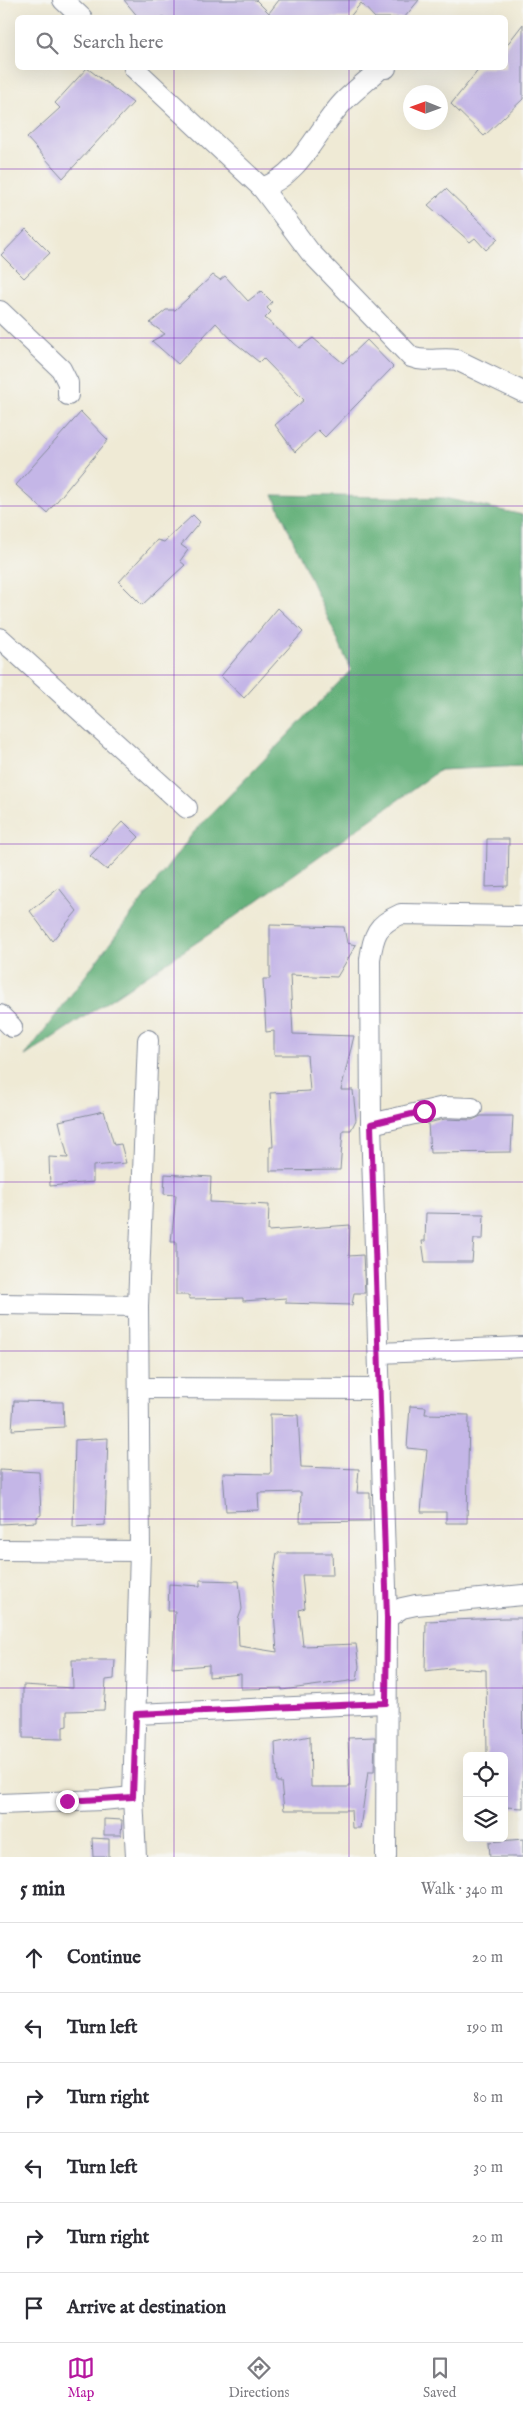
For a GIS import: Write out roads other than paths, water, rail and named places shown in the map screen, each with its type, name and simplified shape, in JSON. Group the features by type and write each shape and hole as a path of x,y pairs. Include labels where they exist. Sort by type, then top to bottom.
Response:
{"street":[{"path":"63,0 79,15"},
{"path":"136,70 262,188 310,252 411,357 419,360 447,358 457,360 523,392"},
{"path":"262,188 278,182 295,165 342,103 379,70"},
{"path":"0,311 61,369 68,383 68,395"},
{"path":"0,638 187,808"},
{"path":"386,1857 387,1618 371,1124 370,959 373,939 385,921 401,914 523,916"},
{"path":"136,1857 133,1797 140,1551 138,1306 148,1040"},
{"path":"371,1124 444,1107 472,1108"},
{"path":"0,1304 138,1306"},
{"path":"379,1353 523,1347"},
{"path":"139,1388 380,1389"},
{"path":"0,1550 140,1551"},
{"path":"387,1618 402,1608 416,1605 523,1595"},
{"path":"136,1714 386,1703"},
{"path":"0,1804 133,1797"}]}
